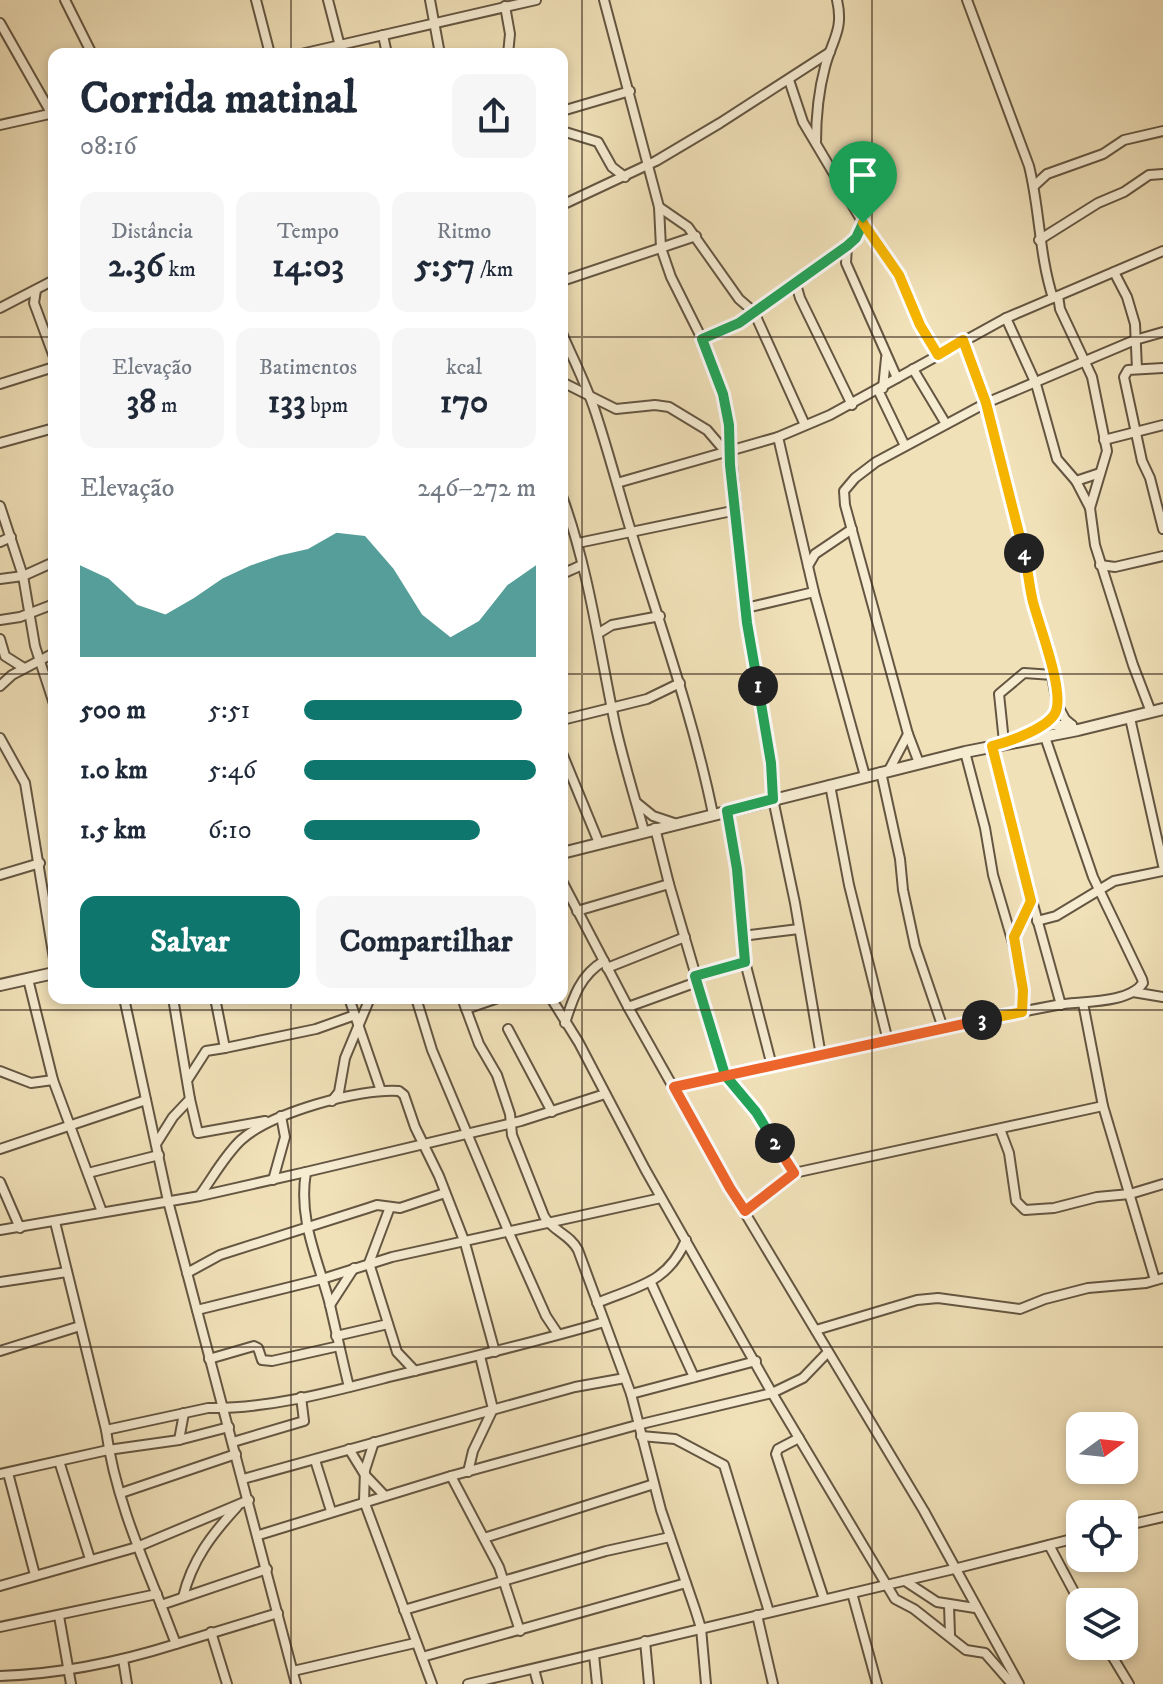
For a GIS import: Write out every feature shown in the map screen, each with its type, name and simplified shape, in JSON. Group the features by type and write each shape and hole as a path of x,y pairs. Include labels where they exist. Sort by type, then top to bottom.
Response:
{"street":[{"path":"65,0 89,48"},
{"path":"256,0 268,48"},
{"path":"328,0 340,48"},
{"path":"430,0 439,48"},
{"path":"346,48 383,35 510,3 536,0"},
{"path":"604,0 650,161 659,207 661,248 723,394 746,608 766,732 773,799 821,1056"},
{"path":"816,144 817,100 840,25 837,0"},
{"path":"967,0 1029,166 1039,240 1055,297 1092,377 1106,457 1090,508"},
{"path":"509,48 510,3"},
{"path":"0,23 48,106"},
{"path":"383,35 386,48"},
{"path":"568,202 625,177 780,86 790,84 830,52"},
{"path":"790,84 803,122 863,223 899,275 920,325 938,355"},
{"path":"568,109 630,91"},
{"path":"0,125 48,116"},
{"path":"1034,186 1042,177 1103,154 1124,140 1163,131"},
{"path":"568,133 598,142 612,167 625,177"},
{"path":"1039,240 1149,175 1163,174"},
{"path":"659,207 696,236 739,299 754,312 805,425"},
{"path":"702,339 732,328 847,246 856,238 863,223"},
{"path":"568,279 696,236"},
{"path":"847,246 846,263 897,378"},
{"path":"617,483 778,437 852,405 1006,318 1163,251"},
{"path":"1114,272 1131,310 1137,369"},
{"path":"795,281 800,298 852,405"},
{"path":"0,308 48,283"},
{"path":"36,290 33,300 48,341"},
{"path":"784,291 800,298"},
{"path":"1006,318 1036,384 1057,459 1076,481 1090,508 1100,565 1151,712"},
{"path":"919,763 908,734 844,491 866,469 986,403 1135,340 1163,332"},
{"path":"963,340 986,403 1013,503 1057,704 1072,725"},
{"path":"568,347 590,398 660,616 713,814"},
{"path":"886,357 880,389 905,446"},
{"path":"1163,368 1137,369 1125,372 1124,377 1142,461 1150,478 1163,529"},
{"path":"0,384 48,369"},
{"path":"913,369 946,424"},
{"path":"568,385 616,409 655,405 669,407 707,430 728,450"},
{"path":"1104,440 1163,425"},
{"path":"0,443 48,430"},
{"path":"778,437 814,592 865,776"},
{"path":"1076,481 1100,473"},
{"path":"0,506 23,576 48,683"},
{"path":"578,543 737,510"},
{"path":"568,514 578,543 636,802 669,884 725,1075 756,1112 794,1173"},
{"path":"808,566 815,554 852,529"},
{"path":"0,542 11,537"},
{"path":"1100,565 1115,567 1163,556"},
{"path":"0,579 23,576 48,565"},
{"path":"568,571 582,565"},
{"path":"1105,577 1115,567"},
{"path":"746,608 814,592"},
{"path":"0,620 20,617 48,606"},
{"path":"599,633 612,625 660,616"},
{"path":"0,639 5,656 24,668"},
{"path":"0,686 48,656"},
{"path":"1053,675 1024,673 999,694 997,744 1031,901 1061,1005"},
{"path":"568,718 656,696 680,683"},
{"path":"1042,732 1054,716 1057,704"},
{"path":"568,851 1042,732 1089,727 1163,709"},
{"path":"1037,921 1056,916 1114,881 1163,868 1130,718"},
{"path":"1042,732 1053,725 1089,727"},
{"path":"674,1087 1022,1012 1112,999 1141,986 1142,979 1099,890 1042,732"},
{"path":"908,734 885,771 915,946 943,1028"},
{"path":"0,738 4,754 25,783 48,918"},
{"path":"965,752 983,819 999,899 1014,944 1021,978 1022,1012"},
{"path":"568,768 599,843"},
{"path":"830,785 846,874 888,1041"},
{"path":"636,802 653,816 674,823"},
{"path":"727,811 738,882 745,962 772,1066"},
{"path":"0,875 40,863"},
{"path":"577,911 669,884"},
{"path":"568,893 730,1188 924,1511 1019,1684"},
{"path":"1014,944 1017,928 1031,901"},
{"path":"742,936 799,929"},
{"path":"565,1023 573,995 591,969 685,937"},
{"path":"628,1007 745,962"},
{"path":"0,985 48,974"},
{"path":"28,979 53,1080 102,1212"},
{"path":"1132,992 1163,997"},
{"path":"816,1330 917,1300 938,1298 1020,1309 1088,1288 1159,1279 1103,1106 1083,1003"},
{"path":"125,1004 168,1201 243,1479 244,1502 259,1535 296,1684"},
{"path":"174,1004 198,1133 268,1121 365,1094 402,1092 465,1243 495,1352"},
{"path":"216,1004 225,1048"},
{"path":"351,1004 381,1091"},
{"path":"332,1101 339,1092 345,1058 367,1004"},
{"path":"418,1004 432,1050 509,1233 546,1316 558,1334"},
{"path":"464,1004 479,1044 497,1075 512,1123 512,1135 548,1224 573,1241 631,1394 654,1484 701,1628 706,1684"},
{"path":"466,1009 481,1004"},
{"path":"554,1004 579,1043 661,1198 772,1393 898,1602 914,1609 966,1650 985,1653 1012,1684"},
{"path":"188,1080 206,1051 316,1029 355,1015"},
{"path":"508,1029 552,1112"},
{"path":"0,1071 31,1083 53,1080"},
{"path":"365,1094 374,1071"},
{"path":"0,1230 200,1196 273,1180 512,1123 605,1094"},
{"path":"156,1144 173,1117 190,1099"},
{"path":"0,1149 146,1100"},
{"path":"745,1211 794,1173 1103,1106"},
{"path":"273,1180 285,1137 281,1116"},
{"path":"200,1196 230,1151 268,1121"},
{"path":"1000,1129 1009,1153 1014,1194 1025,1210 1130,1194 1163,1184"},
{"path":"88,1173 159,1155"},
{"path":"306,1172 303,1195 306,1228 330,1305 349,1387"},
{"path":"0,1182 20,1228"},
{"path":"187,1273 220,1255 377,1205 407,1206 445,1193"},
{"path":"197,1310 426,1249 465,1243 661,1198"},
{"path":"390,1207 369,1263 397,1352 415,1371"},
{"path":"55,1222 106,1430 108,1450 137,1547 176,1644"},
{"path":"597,1303 651,1283 670,1268 686,1240"},
{"path":"330,1305 355,1268"},
{"path":"0,1282 67,1272"},
{"path":"651,1283 694,1377"},
{"path":"106,1430 208,1408 301,1397 349,1387 604,1322"},
{"path":"336,1336 388,1324"},
{"path":"2,1349 80,1326"},
{"path":"209,1359 254,1346 258,1348 262,1360 272,1361 339,1346"},
{"path":"259,1535 451,1476 637,1425 772,1393 803,1378 828,1352"},
{"path":"468,1472 473,1451 493,1409 480,1356"},
{"path":"631,1394 756,1361"},
{"path":"243,1479 575,1387 625,1378"},
{"path":"233,1442 304,1421 301,1397"},
{"path":"179,1440 184,1413"},
{"path":"35,1575 4,1474 108,1450 179,1440 229,1427"},
{"path":"641,1436 675,1439 724,1465 769,1612"},
{"path":"799,1438 778,1449 776,1454 824,1599"},
{"path":"374,1442 365,1475 364,1501 432,1684"},
{"path":"349,1449 365,1475 384,1495"},
{"path":"121,1493 236,1454"},
{"path":"315,1460 331,1511"},
{"path":"59,1461 90,1559"},
{"path":"451,1476 505,1583 520,1631"},
{"path":"484,1538 654,1484"},
{"path":"0,1586 137,1547 244,1502"},
{"path":"183,1597 200,1551 244,1502"},
{"path":"1138,1523 1163,1517"},
{"path":"404,1610 606,1551 670,1537"},
{"path":"475,1683 1066,1541"},
{"path":"1049,1545 1072,1588"},
{"path":"161,1605 267,1569"},
{"path":"905,1581 923,1595 949,1605 975,1608"},
{"path":"422,1657 686,1583"},
{"path":"852,1593 877,1684"},
{"path":"0,1627 157,1594"},
{"path":"949,1605 950,1635"},
{"path":"7,1679 123,1659 278,1613"},
{"path":"757,1615 773,1684"},
{"path":"59,1616 71,1684"},
{"path":"211,1632 227,1684"},
{"path":"645,1641 649,1684"},
{"path":"293,1671 415,1643"},
{"path":"594,1655 597,1684"},
{"path":"123,1659 127,1684"},
{"path":"1114,1660 1129,1684"},
{"path":"534,1669 538,1684"}],"route":[{"path":"863,223 856,238 847,246 732,328 702,339 723,394 729,425 730,465 747,623 771,763 773,799 727,811 737,869 745,962 695,976 725,1075 756,1112 794,1173 745,1211 674,1087 725,1075 853,1049 943,1028 1022,1012 1023,990 1014,937 1031,901 992,746 1040,728 1054,716 1057,704 1053,675 1032,600 1013,503 986,403 963,340 938,355 920,325 899,275 863,223"}]}
